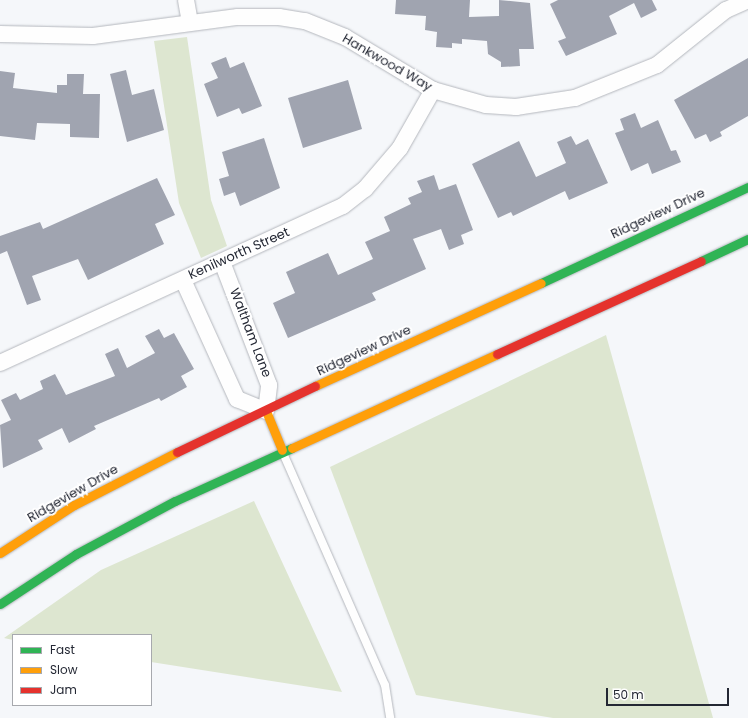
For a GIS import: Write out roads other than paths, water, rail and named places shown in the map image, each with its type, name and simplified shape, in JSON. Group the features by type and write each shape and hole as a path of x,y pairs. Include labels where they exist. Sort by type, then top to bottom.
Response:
{"main road":[{"name":"Ridgeview Drive","path":"0,553 74,506 145,467 748,187"},
{"path":"0,604 128,524 282,450 748,239"},
{"path":"266,411 282,450"}],"street":[{"path":"186,0 190,23"},
{"name":"Hankwood Way","path":"0,34 93,36 190,23 259,16 305,21 345,37 432,90 458,99 509,106 548,104 575,98 657,65 726,10 748,0"},
{"name":"Kenilworth Street","path":"0,363 321,218 365,189 400,148 432,90"},
{"name":"Waltham Lane","path":"222,262 269,385 266,411"},
{"path":"183,280 237,399 266,411"}],"lane":[{"path":"282,450 385,685 390,718"}]}
